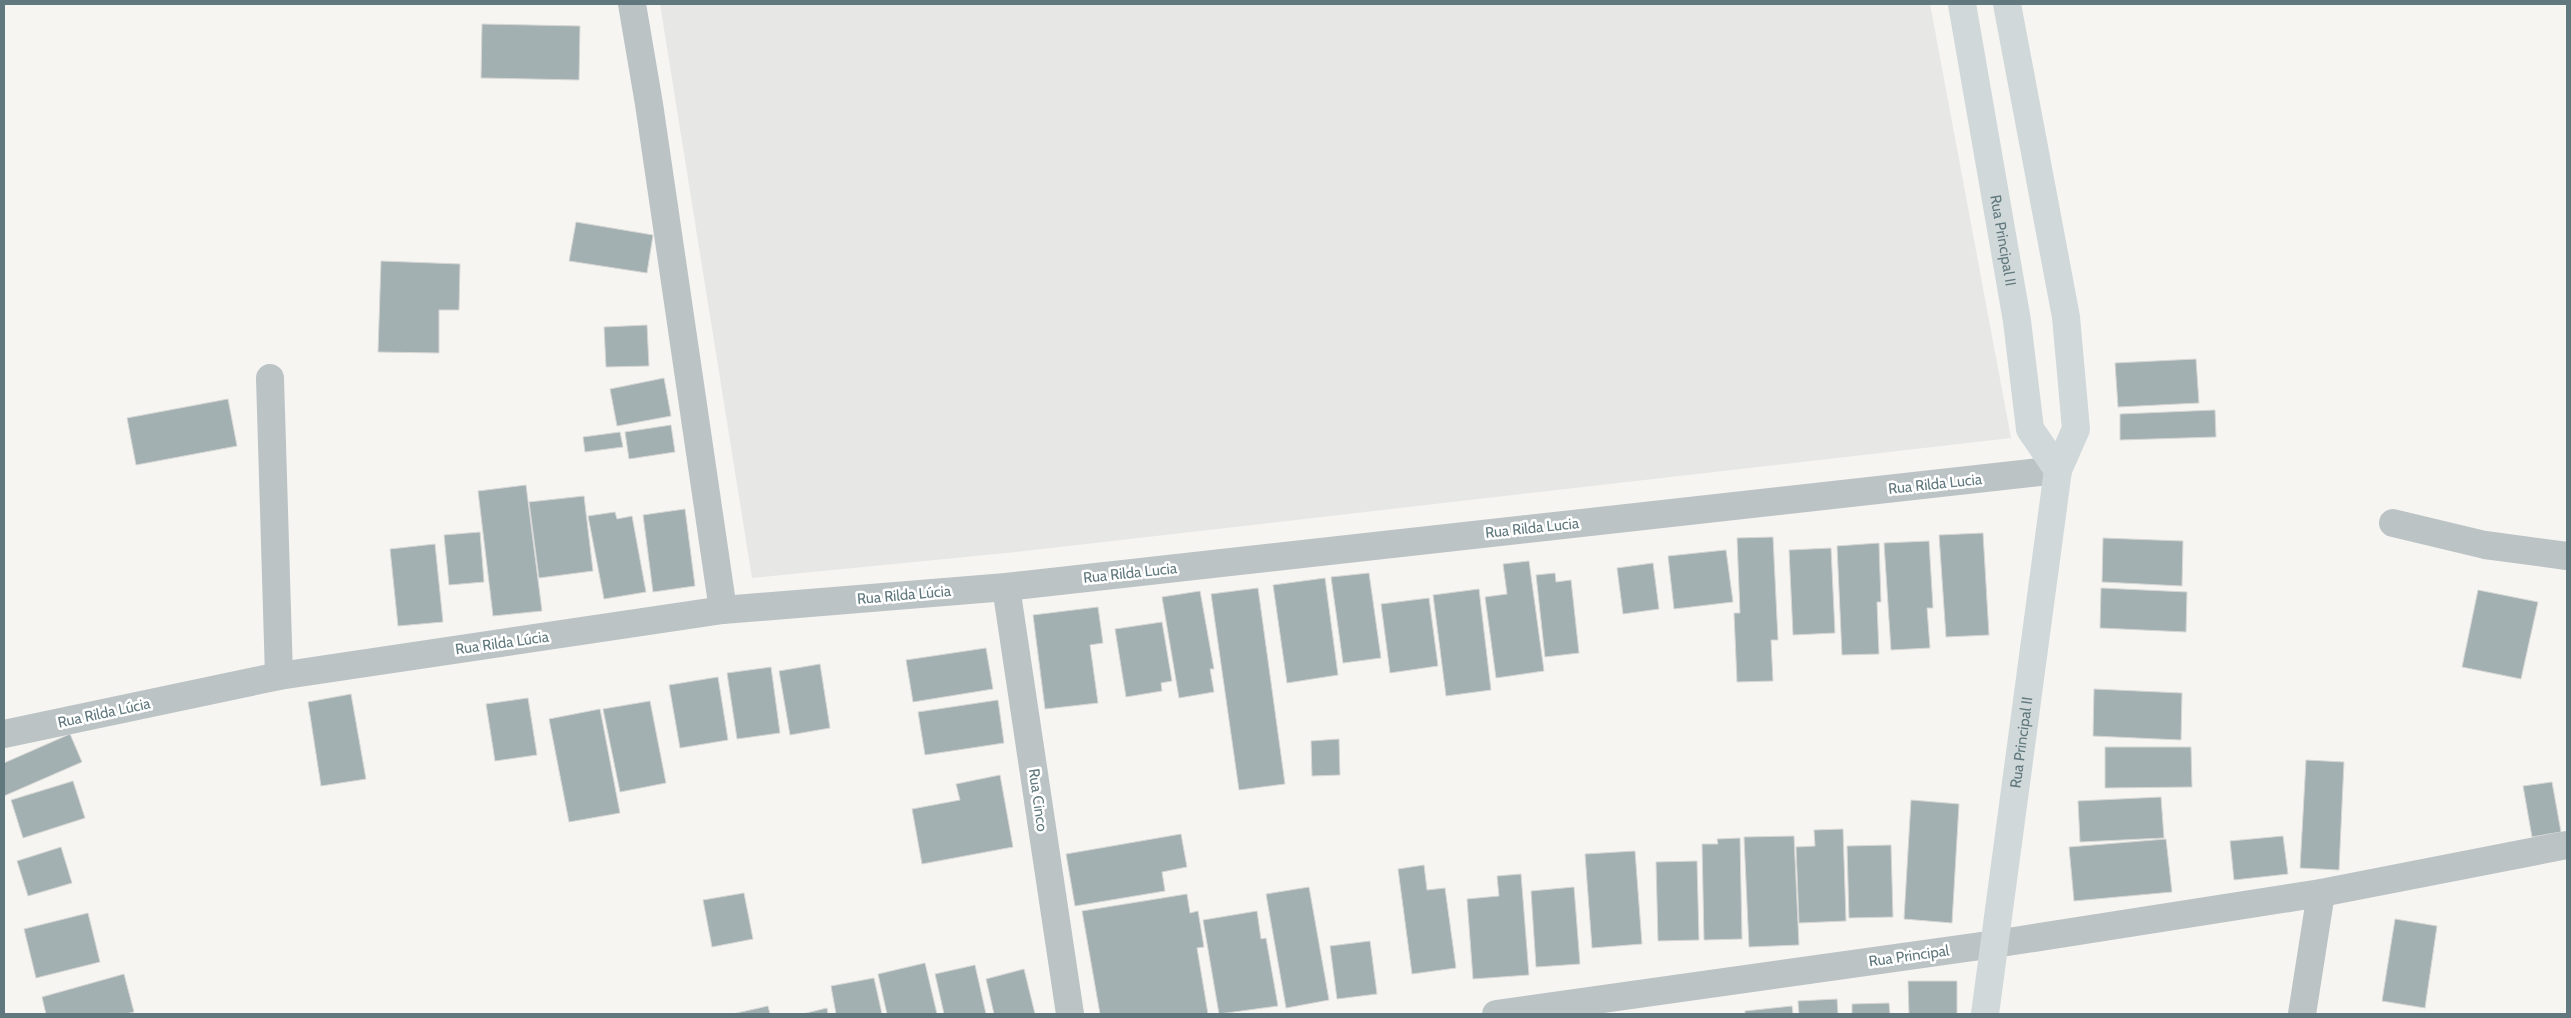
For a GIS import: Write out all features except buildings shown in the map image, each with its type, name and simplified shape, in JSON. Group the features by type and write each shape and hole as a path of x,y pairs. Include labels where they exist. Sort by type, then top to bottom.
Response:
{"street":[{"path":"632,4 649,104 723,610"},
{"name":"Rua Principal II","path":"1962,4 2017,321 2030,429 2058,470"},
{"name":"Rua Principal II","path":"1984,1014 2058,470 2076,429 2066,317 2007,4"},
{"path":"270,378 279,676"},
{"name":"Rua Rilda Lucia","path":"1006,587 2058,470"},
{"path":"2393,522 2485,545 2567,556"},
{"name":"Rua Rilda Lúcia","path":"4,734 279,676 723,610 1006,587"},
{"name":"Rua Cinco","path":"1006,587 1070,1014"},
{"name":"Rua Principal","path":"1496,1014 1995,944 2321,893 2567,845"},
{"path":"2302,1014 2321,893"}],"shaded area":[{"path":"660,4 1930,4 2011,438 1016,552 752,578"}]}
